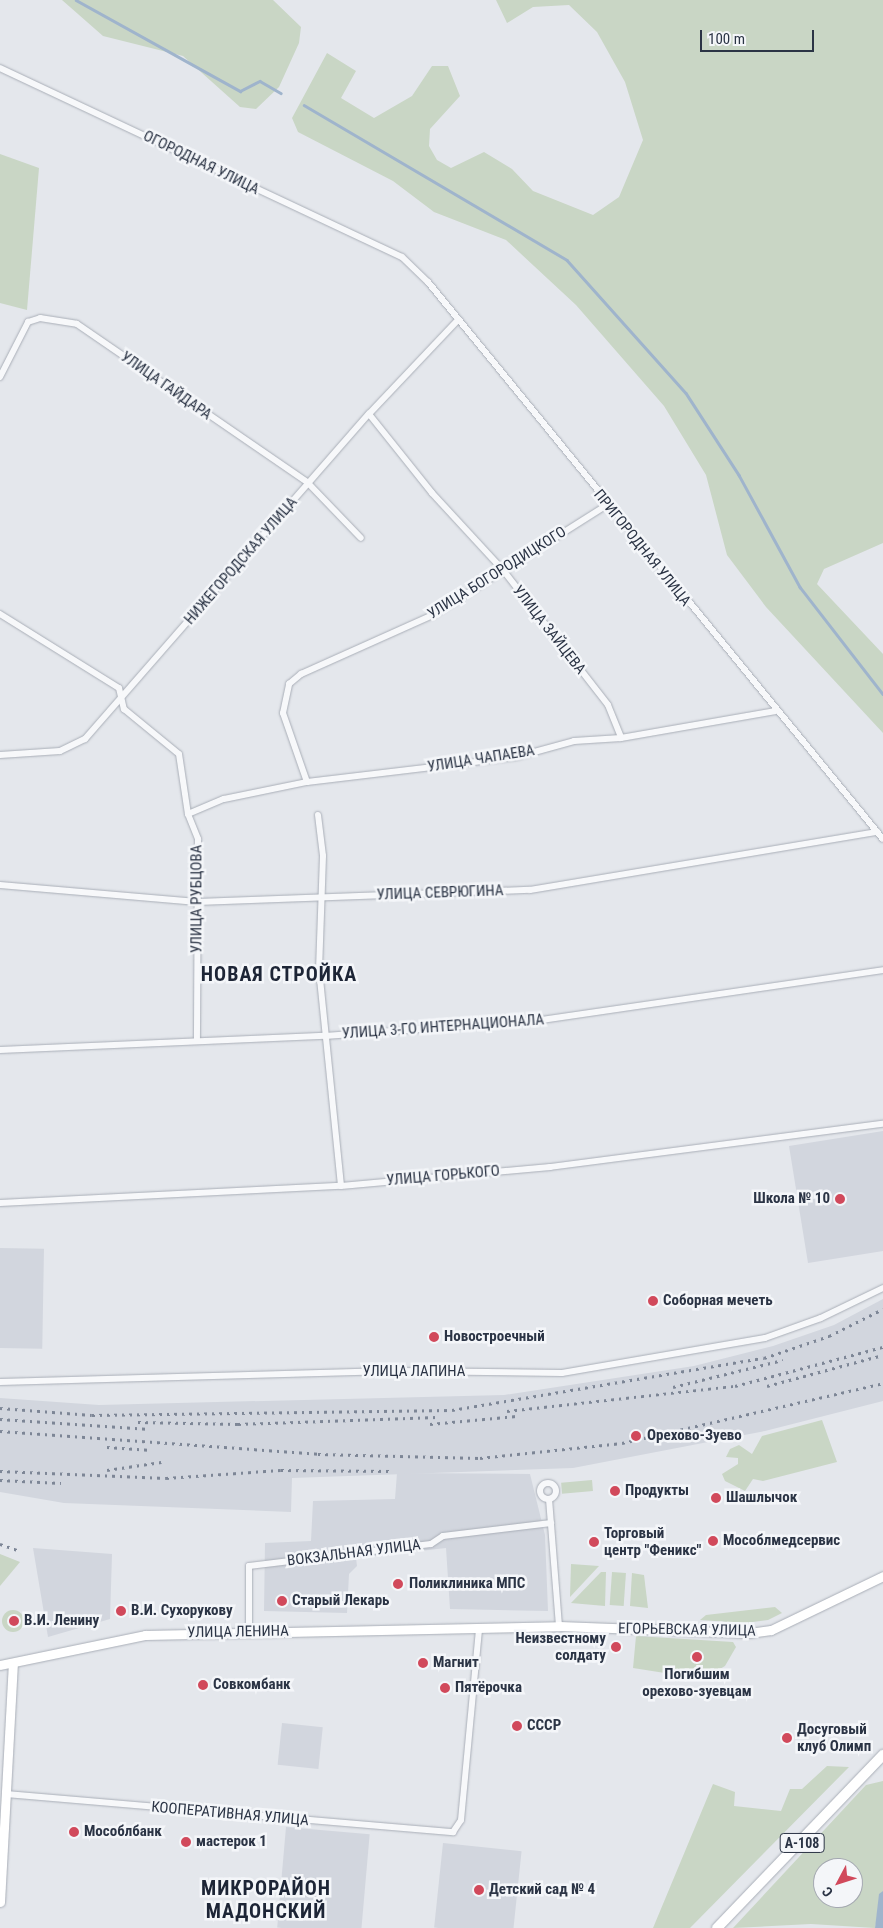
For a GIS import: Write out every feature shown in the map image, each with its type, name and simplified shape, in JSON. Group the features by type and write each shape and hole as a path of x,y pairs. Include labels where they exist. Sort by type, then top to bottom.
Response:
{"highway":[{"name":"А-108","path":"717,1928 883,1755"}],"main road":[{"name":"ЕГОРЬЕВСКАЯ УЛИЦА","path":"480,1628 559,1626 762,1631 883,1576"},
{"name":"УЛИЦА ЛЕНИНА","path":"0,1665 144,1635 250,1630 480,1628"},
{"path":"0,1902 13,1662"}],"street":[{"name":"ОГОРОДНАЯ УЛИЦА","path":"0,68 402,257"},
{"name":"ПРИГОРОДНАЯ УЛИЦА","path":"402,257 458,320 776,712 883,839"},
{"name":"УЛИЦА ГАЙДАРА","path":"0,377 20,334 28,322 40,318 77,324 308,484 361,538"},
{"name":"НИЖЕГОРОДСКАЯ УЛИЦА","path":"0,755 60,751 85,739 369,414 458,320"},
{"name":"УЛИЦА ЗАЙЦЕВА","path":"369,414 432,494 503,570 608,705 621,738"},
{"name":"УЛИЦА БОГОРОДИЦКОГО","path":"307,782 284,713 289,684 301,674 433,615 607,505"},
{"name":"УЛИЦА РУБЦОВА","path":"0,614 119,688 124,709 179,754 188,814 198,839 197,1040"},
{"name":"УЛИЦА ЧАПАЕВА","path":"188,814 224,799 307,782 516,757 574,741 621,738 776,712"},
{"path":"318,815 323,897 319,969 341,1186"},
{"name":"УЛИЦА СЕВРЮГИНА","path":"0,885 198,902 530,890 877,832"},
{"name":"УЛИЦА 3-ГО ИНТЕРНАЦИОНАЛА","path":"0,1050 197,1040 325,1036 550,1018 883,970"},
{"name":"УЛИЦА ГОРЬКОГО","path":"0,1203 341,1186 550,1167 883,1124"},
{"name":"УЛИЦА ЛАПИНА","path":"0,1382 400,1371 562,1373 756,1340 821,1318 883,1288"},
{"path":"549,1499 559,1626"},
{"name":"ВОКЗАЛЬНАЯ УЛИЦА","path":"250,1630 249,1566 431,1544 443,1536 551,1523"},
{"name":"КООПЕРАТИВНАЯ УЛИЦА","path":"6,1794 453,1832 461,1820 480,1628"}],"shaded area":[{"name":"Школа № 10","path":"883,1131 883,1251 808,1263 789,1146"},
{"path":"0,1248 44,1249 42,1349 0,1348"},
{"path":"883,1299 883,1401 765,1431 573,1468 292,1478 291,1512 64,1503 0,1492 0,1398 99,1405 504,1395 694,1366 773,1346 834,1325"},
{"path":"397,1473 530,1474 545,1535 548,1611 450,1609 446,1548 356,1558 357,1566 349,1574 347,1613 264,1611 265,1543 311,1541 313,1501 395,1499"},
{"path":"33,1548 112,1554 110,1619 48,1637"},
{"path":"282,1723 323,1727 318,1769 278,1765"},
{"path":"286,1827 370,1834 361,1928 277,1928"},
{"name":"Детский сад № 4","path":"443,1843 522,1851 514,1928 434,1928"}],"green space":[{"path":"62,0 273,0 301,27 299,43 279,87 256,109 240,107 183,56 103,36"},
{"path":"496,0 883,0 883,543 824,569 817,584 883,654 883,733 766,607 727,555 706,475 664,406 576,305 506,240 434,212 393,181 298,132 292,118 327,53 356,71 341,98 374,118 412,96 432,66 448,66 460,96 430,129 429,146 437,160 451,168 484,152 512,169 533,191 593,215 619,197 643,140 625,82 597,32 569,5 533,7 507,23"},
{"path":"0,154 39,168 27,310 0,303"},
{"path":"822,1420 837,1462 763,1481 753,1479 745,1491 725,1481 722,1474 738,1464 738,1458 726,1457 730,1449 739,1445 752,1454 762,1436"},
{"path":"592,1480 593,1491 562,1494 561,1483"},
{"path":"0,1554 20,1562 0,1586"},
{"path":"571,1564 599,1566 570,1597"},
{"path":"601,1572 606,1572 605,1606 571,1603"},
{"path":"612,1572 626,1573 624,1606 610,1605"},
{"path":"632,1573 644,1575 648,1608 630,1606"},
{"path":"775,1607 782,1613 768,1620 745,1623 700,1620 706,1615"},
{"path":"13,1610 21,1613 24,1621 21,1629 13,1632 5,1629 2,1621 5,1613"},
{"path":"636,1636 733,1642 736,1647 725,1666 703,1679 633,1668"},
{"path":"827,1766 849,1767 690,1928 653,1928 713,1784 735,1792 734,1806 781,1811 790,1789 802,1789"},
{"path":"883,1781 883,1891 875,1928 811,1924 733,1928 866,1785"}],"water":[{"path":"883,1891 883,1928 875,1928 879,1894"}],"waterway":[{"path":"76,0 240,91 260,81 281,93"},
{"path":"304,105 567,260 686,393 739,475 800,587 883,694"}],"railway":[{"path":"0,1408 92,1415 452,1410 764,1358 829,1336 883,1309"},
{"path":"507,1411 735,1386 883,1347"},
{"path":"767,1386 883,1355"},
{"path":"673,1387 783,1360"},
{"path":"0,1431 318,1454 480,1458 622,1443 883,1383"},
{"path":"430,1424 517,1416"},
{"path":"138,1422 238,1424 437,1417"},
{"path":"0,1419 150,1429"},
{"path":"107,1447 152,1450"},
{"path":"107,1470 161,1462"},
{"path":"0,1471 166,1478 281,1470 391,1471"},
{"path":"0,1480 61,1483"},
{"path":"0,1544 17,1550"}],"place":[{"name":"Школа № 10","path":"840,1199"},
{"name":"Соборная мечеть","path":"653,1301"},
{"name":"Новостроечный","path":"434,1337"},
{"name":"Орехово-Зуево","path":"636,1436"},
{"name":"Продукты","path":"615,1491"},
{"name":"Шашлычок","path":"716,1498"},
{"name":"Мособлмедсервис","path":"713,1541"},
{"name":"Торговый центр \"Феникс\"","path":"594,1542"},
{"name":"Поликлиника МПС","path":"398,1584"},
{"name":"Старый Лекарь","path":"282,1601"},
{"name":"В.И. Сухорукову","path":"121,1611"},
{"name":"В.И. Ленину","path":"14,1621"},
{"name":"Неизвестному солдату","path":"616,1647"},
{"name":"Погибшим орехово-зуевцам","path":"697,1657"},
{"name":"Магнит","path":"423,1663"},
{"name":"Совкомбанк","path":"203,1685"},
{"name":"Пятёрочка","path":"445,1688"},
{"name":"СССР","path":"517,1726"},
{"name":"Досуговый клуб Олимп","path":"787,1738"},
{"name":"Мособлбанк","path":"74,1832"},
{"name":"мастерок 1","path":"186,1842"},
{"name":"Детский сад № 4","path":"479,1890"}],"district":[{"name":"НОВАЯ СТРОЙКА","path":"279,974"},
{"name":"МИКРОРАЙОН МАДОНСКИЙ","path":"266,1900"}]}
